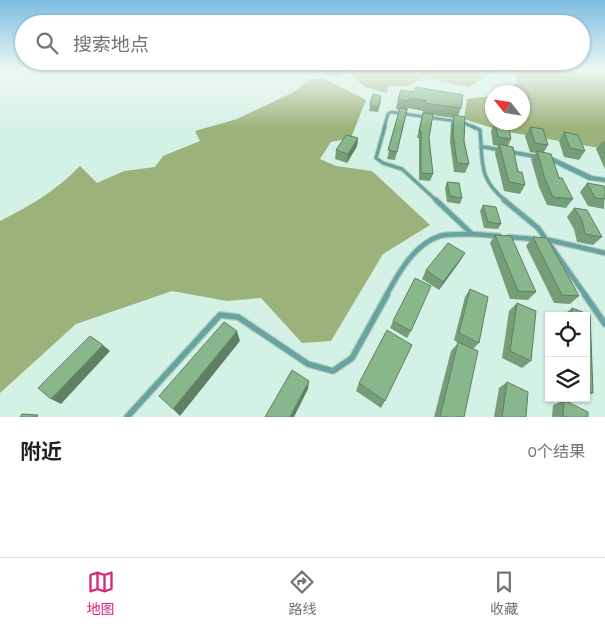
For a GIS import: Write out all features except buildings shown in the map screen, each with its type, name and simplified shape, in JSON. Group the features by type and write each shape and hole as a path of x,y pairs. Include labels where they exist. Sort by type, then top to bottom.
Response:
{"street":[{"path":"482,147 552,159 591,178 605,180"}],"lane":[{"path":"472,234 402,169 383,163 376,158 388,114 391,112 472,125 480,130 484,177 494,191 538,228 548,240 605,324"},
{"path":"127,417 220,315 238,317 308,364 333,371 352,358 402,267 421,248 440,236 472,234 548,240 605,253"}],"green space":[{"path":"297,89 345,89 366,100 351,138 331,142 320,159 336,166 372,171 430,225 383,254 331,341 302,343 261,298 227,301 172,291 76,324 0,393 0,221 43,197 80,166 97,183 124,171 155,167 163,156 200,141 195,131 237,119"},
{"path":"374,89 388,89 387,93"},
{"path":"530,89 605,89 605,149 499,130 530,130"},
{"path":"485,97 485,126 464,119 467,99"}]}
